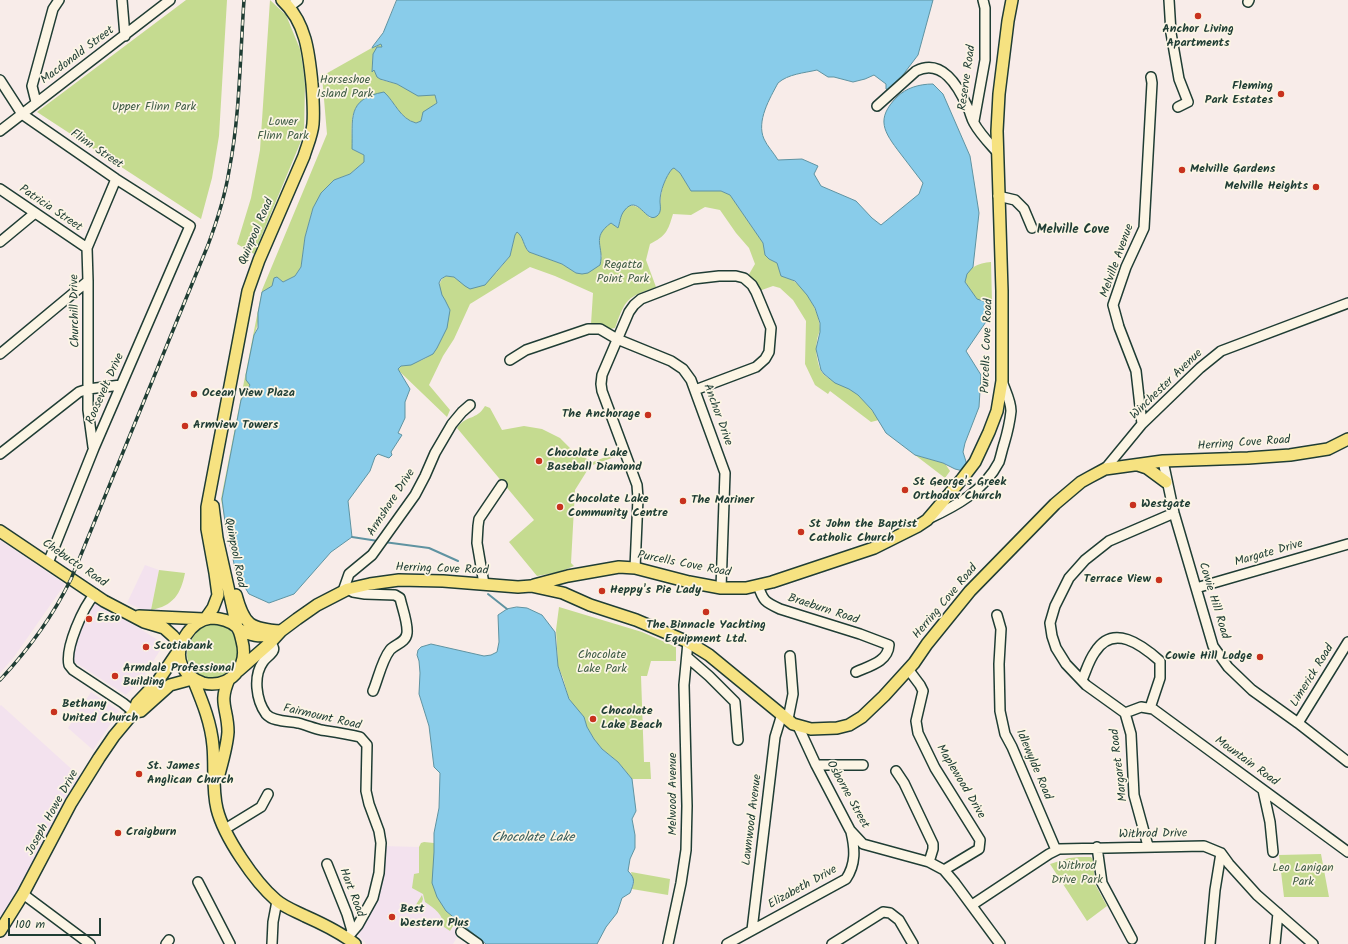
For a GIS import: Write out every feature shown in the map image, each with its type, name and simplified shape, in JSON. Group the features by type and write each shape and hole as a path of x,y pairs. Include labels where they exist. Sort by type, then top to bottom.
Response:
{"main road":[{"name":"Purcells Cove Road","path":"532,586 609,568 635,568 689,582 721,588 736,589 758,585 824,566 874,548 918,526 927,520 962,479 975,462 993,422 1000,397 1002,381 1002,291 997,152 999,94 1012,0"},
{"name":"Quinpool Road","path":"205,618 213,608 218,595 207,529 207,508 248,290 259,260 304,156 313,124 310,66 306,41 300,23 290,2"},
{"name":"Herring Cove Road","path":"518,587 532,586 562,596 579,605 590,605 636,620 688,642 709,655 793,724 811,729 837,728 849,725 862,717 879,701 914,664 927,644 970,591 1008,551 1081,482 1105,469 1163,461 1290,455 1328,449 1348,440"},
{"path":"1138,464 1147,468 1166,482"},
{"name":"Quinpool Road","path":"212,484 216,530 222,566 237,628"},
{"path":"216,530 244,618 258,629 281,631"},
{"name":"Chebucto Road","path":"0,531 109,604 135,616 144,622 164,628 173,636 181,647"},
{"path":"562,596 567,583 576,575"},
{"name":"Herring Cove Road","path":"238,671 281,631 317,605 346,590 370,584 399,580 484,584 518,587 562,596"},
{"name":"Chebucto Road","path":"135,616 205,618"},
{"path":"192,679 219,684 229,679 238,671 243,662 244,651 242,638 237,628 222,620 205,618 189,631 181,647 181,662 192,679 204,705 209,723 213,744 217,809 225,829 256,879 277,901 288,908 351,937"},
{"name":"Herring Cove Road","path":"237,628 252,635 261,637 281,631"},
{"name":"Joseph Howe Drive","path":"0,931 5,916 23,894 75,797 114,736 134,712 137,703 158,681 181,647"},
{"name":"Joseph Howe Drive","path":"134,712 141,711 170,686 192,679"},
{"path":"215,792 226,743 228,724 223,700 229,679"}],"street":[{"path":"36,102 32,86 53,9 59,0"},
{"path":"122,0 125,36"},
{"name":"Macdonald Street","path":"0,131 170,0"},
{"name":"Reserve Road","path":"983,0 985,8 985,60 974,122 997,152"},
{"path":"1169,0 1171,33 1179,79 1188,102 1178,108"},
{"path":"877,106 916,71 932,68 944,72 959,89 974,122"},
{"name":"Melville Avenue","path":"1142,424 1136,371 1119,327 1113,305 1126,268 1144,228 1152,83 1151,77"},
{"name":"Flinn Street","path":"0,80 22,114 116,179 190,226"},
{"name":"Churchill Drive","path":"94,448 88,410 87,248 116,179"},
{"name":"Patricia Street","path":"0,189 87,248"},
{"path":"998,196 1015,200 1024,209 1032,228"},
{"path":"0,242 35,213"},
{"name":"Roosevelt Drive","path":"48,563 94,448 190,226"},
{"path":"635,568 638,498 637,485 602,391 602,375 630,310 634,304 641,299 699,278 732,275 740,277 746,280 754,288 770,328 770,345 767,355 760,365 756,367 695,390"},
{"path":"0,354 88,281"},
{"name":"Winchester Avenue","path":"1105,469 1142,424 1200,368 1221,351 1348,304"},
{"name":"Anchor Drive","path":"510,360 526,350 590,328 600,329 617,339 674,362 688,375 695,390 725,473 721,588"},
{"path":"927,520 958,505 978,490 986,482 999,461 1006,437 1011,410 1008,396 1002,381"},
{"path":"0,454 79,392 88,389 121,385"},
{"name":"Armshore Drive","path":"346,590 350,574 372,555 414,495 425,476 434,453 452,424 470,405"},
{"name":"Cowie Hill Road","path":"1163,461 1166,482 1174,513 1214,646 1228,667 1252,690 1348,762"},
{"path":"484,584 476,535 480,519 502,486"},
{"name":"Margaret Road","path":"1148,846 1134,795 1131,734 1125,713 1086,685 1066,664 1056,648 1050,623 1055,606 1069,578 1085,560 1108,541 1174,513"},
{"name":"Margate Drive","path":"1196,588 1348,544"},
{"name":"Braeburn Road","path":"758,585 762,598 769,604 889,645 882,660 856,672"},
{"path":"346,590 365,594 395,595 400,598 407,632 401,643 392,648 387,654 373,691"},
{"path":"95,594 82,613 68,657 69,665 71,668 134,712"},
{"name":"Idlewylde Road","path":"997,615 1001,629 999,664 1000,711 1005,734 1056,850"},
{"path":"1082,680 1095,652 1104,642 1116,638 1134,641 1160,661 1160,678 1150,708 1137,708 1125,713"},
{"name":"Fairmount Road","path":"270,642 274,648 263,661 258,672 257,682 259,700 263,710 268,716 320,730 360,737 367,745 366,791 369,804 379,830 381,843 379,873 373,898 351,937"},
{"name":"Melwood Avenue","path":"668,944 681,883 686,850 687,806 684,685 688,642"},
{"name":"Limerick Road","path":"1298,723 1348,642"},
{"name":"Lawnwood Avenue","path":"752,930 775,738 785,717 793,694 790,656"},
{"path":"687,657 710,676 735,702 738,740"},
{"name":"Maplewood Drive","path":"908,670 922,688 923,694 916,721 918,733 939,775 969,820 980,840 979,849 944,870"},
{"name":"Mountain Road","path":"1150,708 1348,852"},
{"name":"Osborne Street","path":"798,726 816,765 850,830 863,844 929,862 944,870 956,883 1000,944"},
{"path":"816,765 863,765"},
{"path":"896,771 904,783 933,844 929,862"},
{"path":"1262,790 1270,822 1273,852"},
{"path":"225,829 261,807 268,794"},
{"name":"Elizabeth Drive","path":"727,944 846,879 852,869 854,846 850,830"},
{"name":"Withrod Drive","path":"972,905 1056,850 1097,847 1126,848 1148,846 1204,846 1221,854 1257,894 1313,944"},
{"path":"1097,847 1102,883 1132,939"},
{"path":"1210,944 1215,890 1221,854"},
{"name":"Hart Road","path":"327,864 347,914 351,937"},
{"path":"198,882 230,944"},
{"path":"23,894 90,944"},
{"path":"272,944 273,922 277,901"},
{"path":"832,944 883,912 890,913 898,920 913,944"},
{"path":"1275,944 1278,913"},
{"path":"461,932 478,944"}],"shaded area":[{"path":"0,540 65,584 14,657 0,673"},
{"path":"145,565 159,570 151,610 141,609 127,603"},
{"path":"94,602 108,612 131,623 164,644 142,679 126,695 73,661 72,655 85,613"},
{"path":"91,692 119,711 93,750 68,728"},
{"path":"1,705 85,780 8,919 0,916"},
{"path":"434,843 434,852 446,911 464,925 453,944 366,944 356,932 364,922 383,846 419,847"}],"green space":[{"name":"Upper Flinn Park","path":"186,0 227,0 219,136 212,178 201,219 37,112"},
{"name":"Lower Flinn Park","path":"270,0 286,15 300,49 305,85 304,134 254,254 237,244 251,198 260,150"},
{"name":"Horseshoe Island Park","path":"381,44 382,47 373,54 372,70 374,70 382,80 397,84 418,95 435,95 437,103 425,112 421,121 416,123 406,118 383,92 364,99 357,106 354,111 352,123 352,149 364,155 364,162 350,174 334,180 313,208 305,237 301,267 295,276 283,282 277,277 272,286 262,292 258,321 254,335 250,385 241,400 222,499 225,521 221,499 262,290 327,134 322,76"},
{"name":"Regatta Point Park","path":"674,168 680,173 691,191 721,191 730,195 763,243 765,255 777,263 781,276 792,280 800,286 809,297 816,310 820,330 817,338 816,351 822,373 829,379 846,387 858,395 879,420 871,422 830,391 828,394 815,385 805,364 806,321 793,300 780,288 773,286 759,291 748,276 755,264 749,248 736,233 720,210 705,207 691,215 673,214 666,232 650,244 646,260 656,287 638,294 628,300 622,310 615,328 610,329 602,325 591,324 593,293 555,276 530,267 470,304 454,339 443,356 429,385 450,410 447,417 398,370 401,366 419,361 429,356 442,339 450,310 440,292 440,284 446,276 454,277 458,280 496,273 510,256 517,232 521,236 529,252 562,264 576,273 602,257 600,252 601,232 611,223 618,228 625,208 633,205 636,206 650,218 660,211 661,195 664,184 669,173"},
{"path":"991,262 992,303 977,299 965,282 967,273 970,270 978,265"},
{"path":"485,406 490,408 502,430 524,426 542,429 560,438 574,452 593,462 618,452 620,455 590,466 575,490 571,563 574,566 559,572 537,576 509,542 534,520 457,428 464,421 482,411"},
{"path":"915,455 943,463 950,471 945,478"},
{"path":"225,522 229,537 228,539"},
{"path":"159,570 185,573 181,587 175,598 159,608 151,610"},
{"name":"Chocolate Lake Park","path":"559,607 642,632 676,647 676,661 651,661 647,676 641,676 644,762 650,762 651,779 632,779 618,762 602,749 587,727 584,717 573,706 558,666 556,630"},
{"path":"209,621 228,628 234,635 239,649 237,660 232,670 223,677 217,679 205,679 196,674 189,665 187,654 189,644 194,636"},
{"path":"421,843 434,843 434,852 446,911 464,925 453,926 450,931 444,927 438,912 425,902 423,894 412,888 414,874 419,873 419,847"},
{"name":"Leo Lanigan Park","path":"1321,854 1329,897 1284,897 1279,855"},
{"name":"Withrod Drive Park","path":"1091,857 1093,860 1095,884 1107,906 1087,921 1050,864 1069,858"},
{"path":"631,872 670,879 668,895 632,889 634,883"},
{"path":"422,895 423,899 421,910 414,908"}],"water":[{"path":"397,0 933,0 918,55 896,84 889,90 886,89 886,84 874,75 853,82 828,77 817,70 791,76 778,83 771,96 763,117 762,132 765,142 778,160 802,159 818,166 814,174 821,186 856,201 881,225 919,194 923,183 886,132 884,119 886,112 897,97 904,91 913,87 933,84 943,94 970,156 979,213 973,267 967,274 965,282 977,299 986,302 992,313 966,351 981,375 979,407 963,452 968,468 963,471 943,463 915,455 886,433 872,410 858,395 835,383 824,374 821,370 816,349 820,332 820,323 815,308 807,295 795,281 781,276 777,263 765,255 763,243 730,195 721,191 691,191 680,173 674,168 672,169 662,188 659,214 653,218 634,205 629,206 621,217 618,228 611,223 601,233 600,265 588,273 576,273 562,264 529,252 521,236 517,232 510,256 485,285 470,289 454,277 446,276 441,279 439,283 442,295 450,310 447,328 433,354 411,365 401,366 398,369 410,389 405,402 405,418 398,433 402,435 391,452 392,455 389,458 378,454 375,457 370,471 348,501 352,537 331,552 294,594 269,603 249,594 236,573 225,522 222,499 241,400 250,385 246,380 246,375 254,335 258,328 258,313 262,292 272,286 274,278 277,277 283,282 295,276 301,267 305,237 313,208 321,193 334,180 350,174 364,162 364,155 352,149 352,128 354,112 357,105 372,95 384,92 406,118 416,123 421,121 423,112 437,103 435,95 418,96 397,84 380,79 377,77 374,70 372,72 373,54 377,47 382,47 381,44 372,48 383,33"},
{"name":"Chocolate Lake","path":"517,607 527,608 542,615 555,632 558,666 569,699 584,717 587,727 594,739 602,749 618,762 632,779 636,811 632,819 635,835 635,848 630,859 628,871 632,876 633,884 630,893 622,898 617,913 606,927 597,944 486,944 446,911 437,897 432,883 434,833 439,808 440,773 434,767 429,726 419,694 420,673 417,655 418,650 421,647 431,644 484,656 491,655 497,652 499,642 498,615 507,609"}],"waterway":[{"path":"352,537 378,541"},
{"path":"384,542 429,548 458,561"},
{"path":"488,594 507,609"}],"railway":[{"path":"0,680 39,632 64,593 71,579 208,245 225,190 233,150 238,107 244,0"}],"place":[{"name":"Anchor Living Apartments","path":"1198,16"},
{"name":"Fleming Park Estates","path":"1281,94"},
{"name":"Melville Gardens","path":"1182,170"},
{"name":"Melville Heights","path":"1316,187"},
{"name":"Ocean View Plaza","path":"194,394"},
{"name":"The Anchorage","path":"648,415"},
{"name":"Armview Towers","path":"185,426"},
{"name":"Chocolate Lake Baseball Diamond","path":"539,461"},
{"name":"St George's Greek Orthodox Church","path":"905,490"},
{"name":"The Mariner","path":"683,501"},
{"name":"Westgate","path":"1133,505"},
{"name":"Chocolate Lake Community Centre","path":"560,507"},
{"name":"St John the Baptist Catholic Church","path":"801,532"},
{"name":"Terrace View","path":"1159,580"},
{"name":"Heppy's Pie Lady","path":"602,591"},
{"name":"The Binnacle Yachting Equipment Ltd.","path":"706,612"},
{"name":"Esso","path":"89,619"},
{"name":"Scotiabank","path":"146,647"},
{"name":"Cowie Hill Lodge","path":"1260,657"},
{"name":"Armdale Professional Building","path":"115,676"},
{"name":"Bethany United Church","path":"54,712"},
{"name":"Chocolate Lake Beach","path":"593,719"},
{"name":"St. James Anglican Church","path":"139,774"},
{"name":"Craigburn","path":"118,833"},
{"name":"Best Western Plus","path":"392,917"}],"district":[{"name":"Melville Cove","path":"1073,231"}]}
